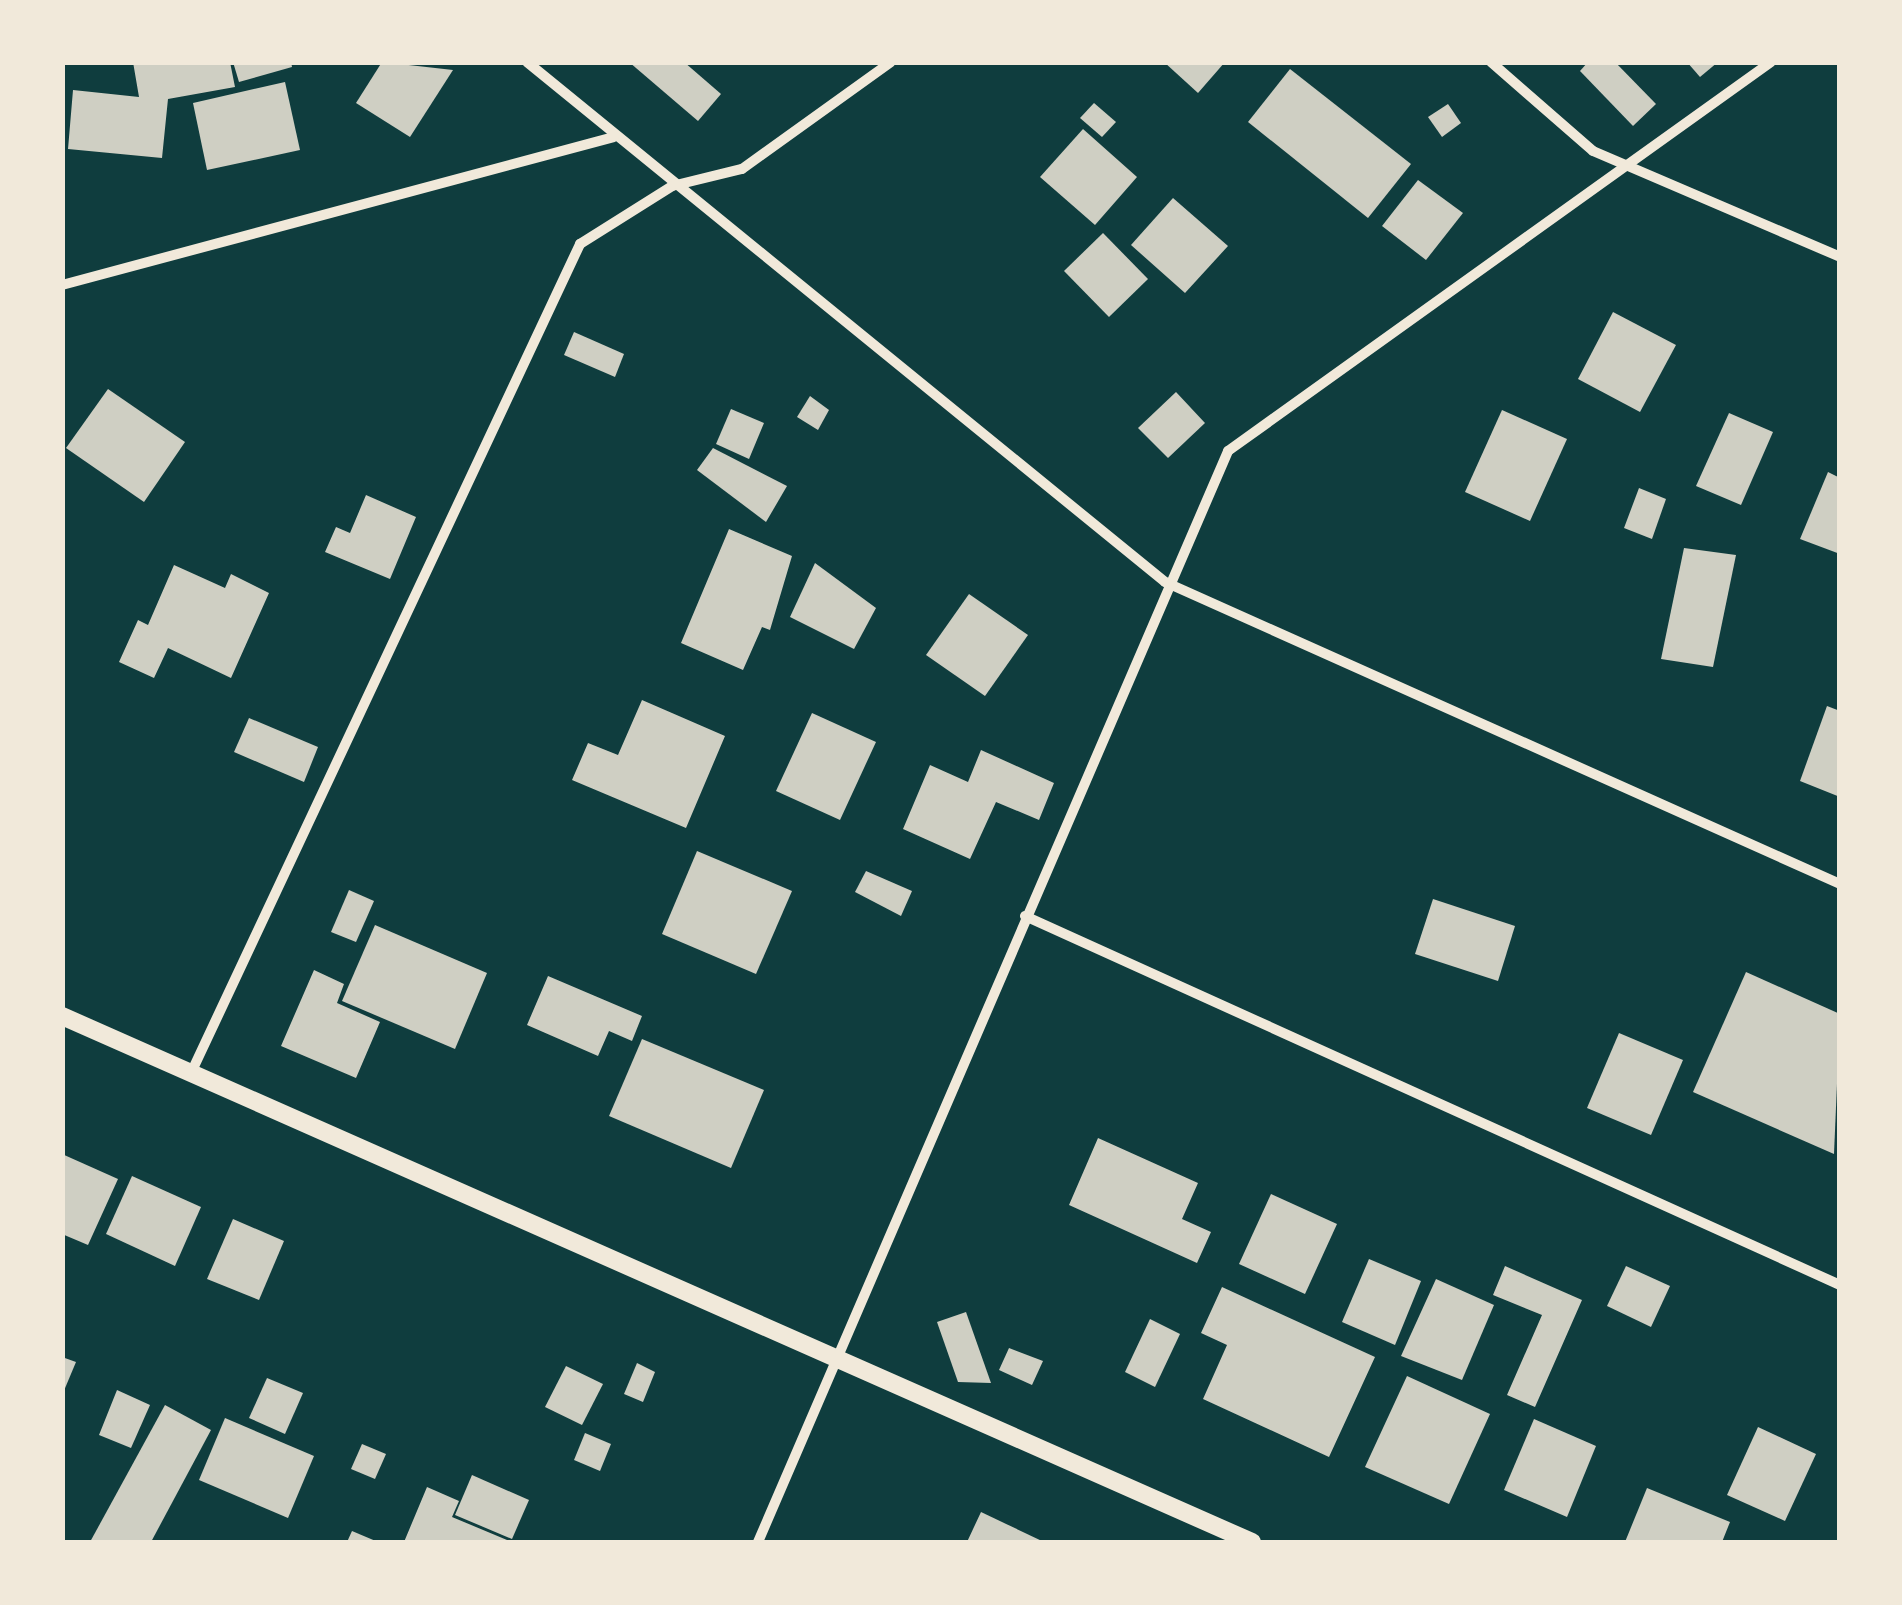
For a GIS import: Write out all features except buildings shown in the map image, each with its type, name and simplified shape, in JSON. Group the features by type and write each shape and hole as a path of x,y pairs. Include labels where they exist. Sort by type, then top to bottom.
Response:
{"street":[{"path":"527,62 672,186 1165,582 1840,884"},
{"path":"192,1072 580,244 672,186 742,169 891,62"},
{"path":"1492,62 1592,150 1840,256"},
{"path":"758,1542 840,1360 1165,582 1228,451 1631,167 1771,62"},
{"path":"62,285 614,136"},
{"path":"1026,916 1840,1285"},
{"path":"62,1016 1252,1542"}]}
